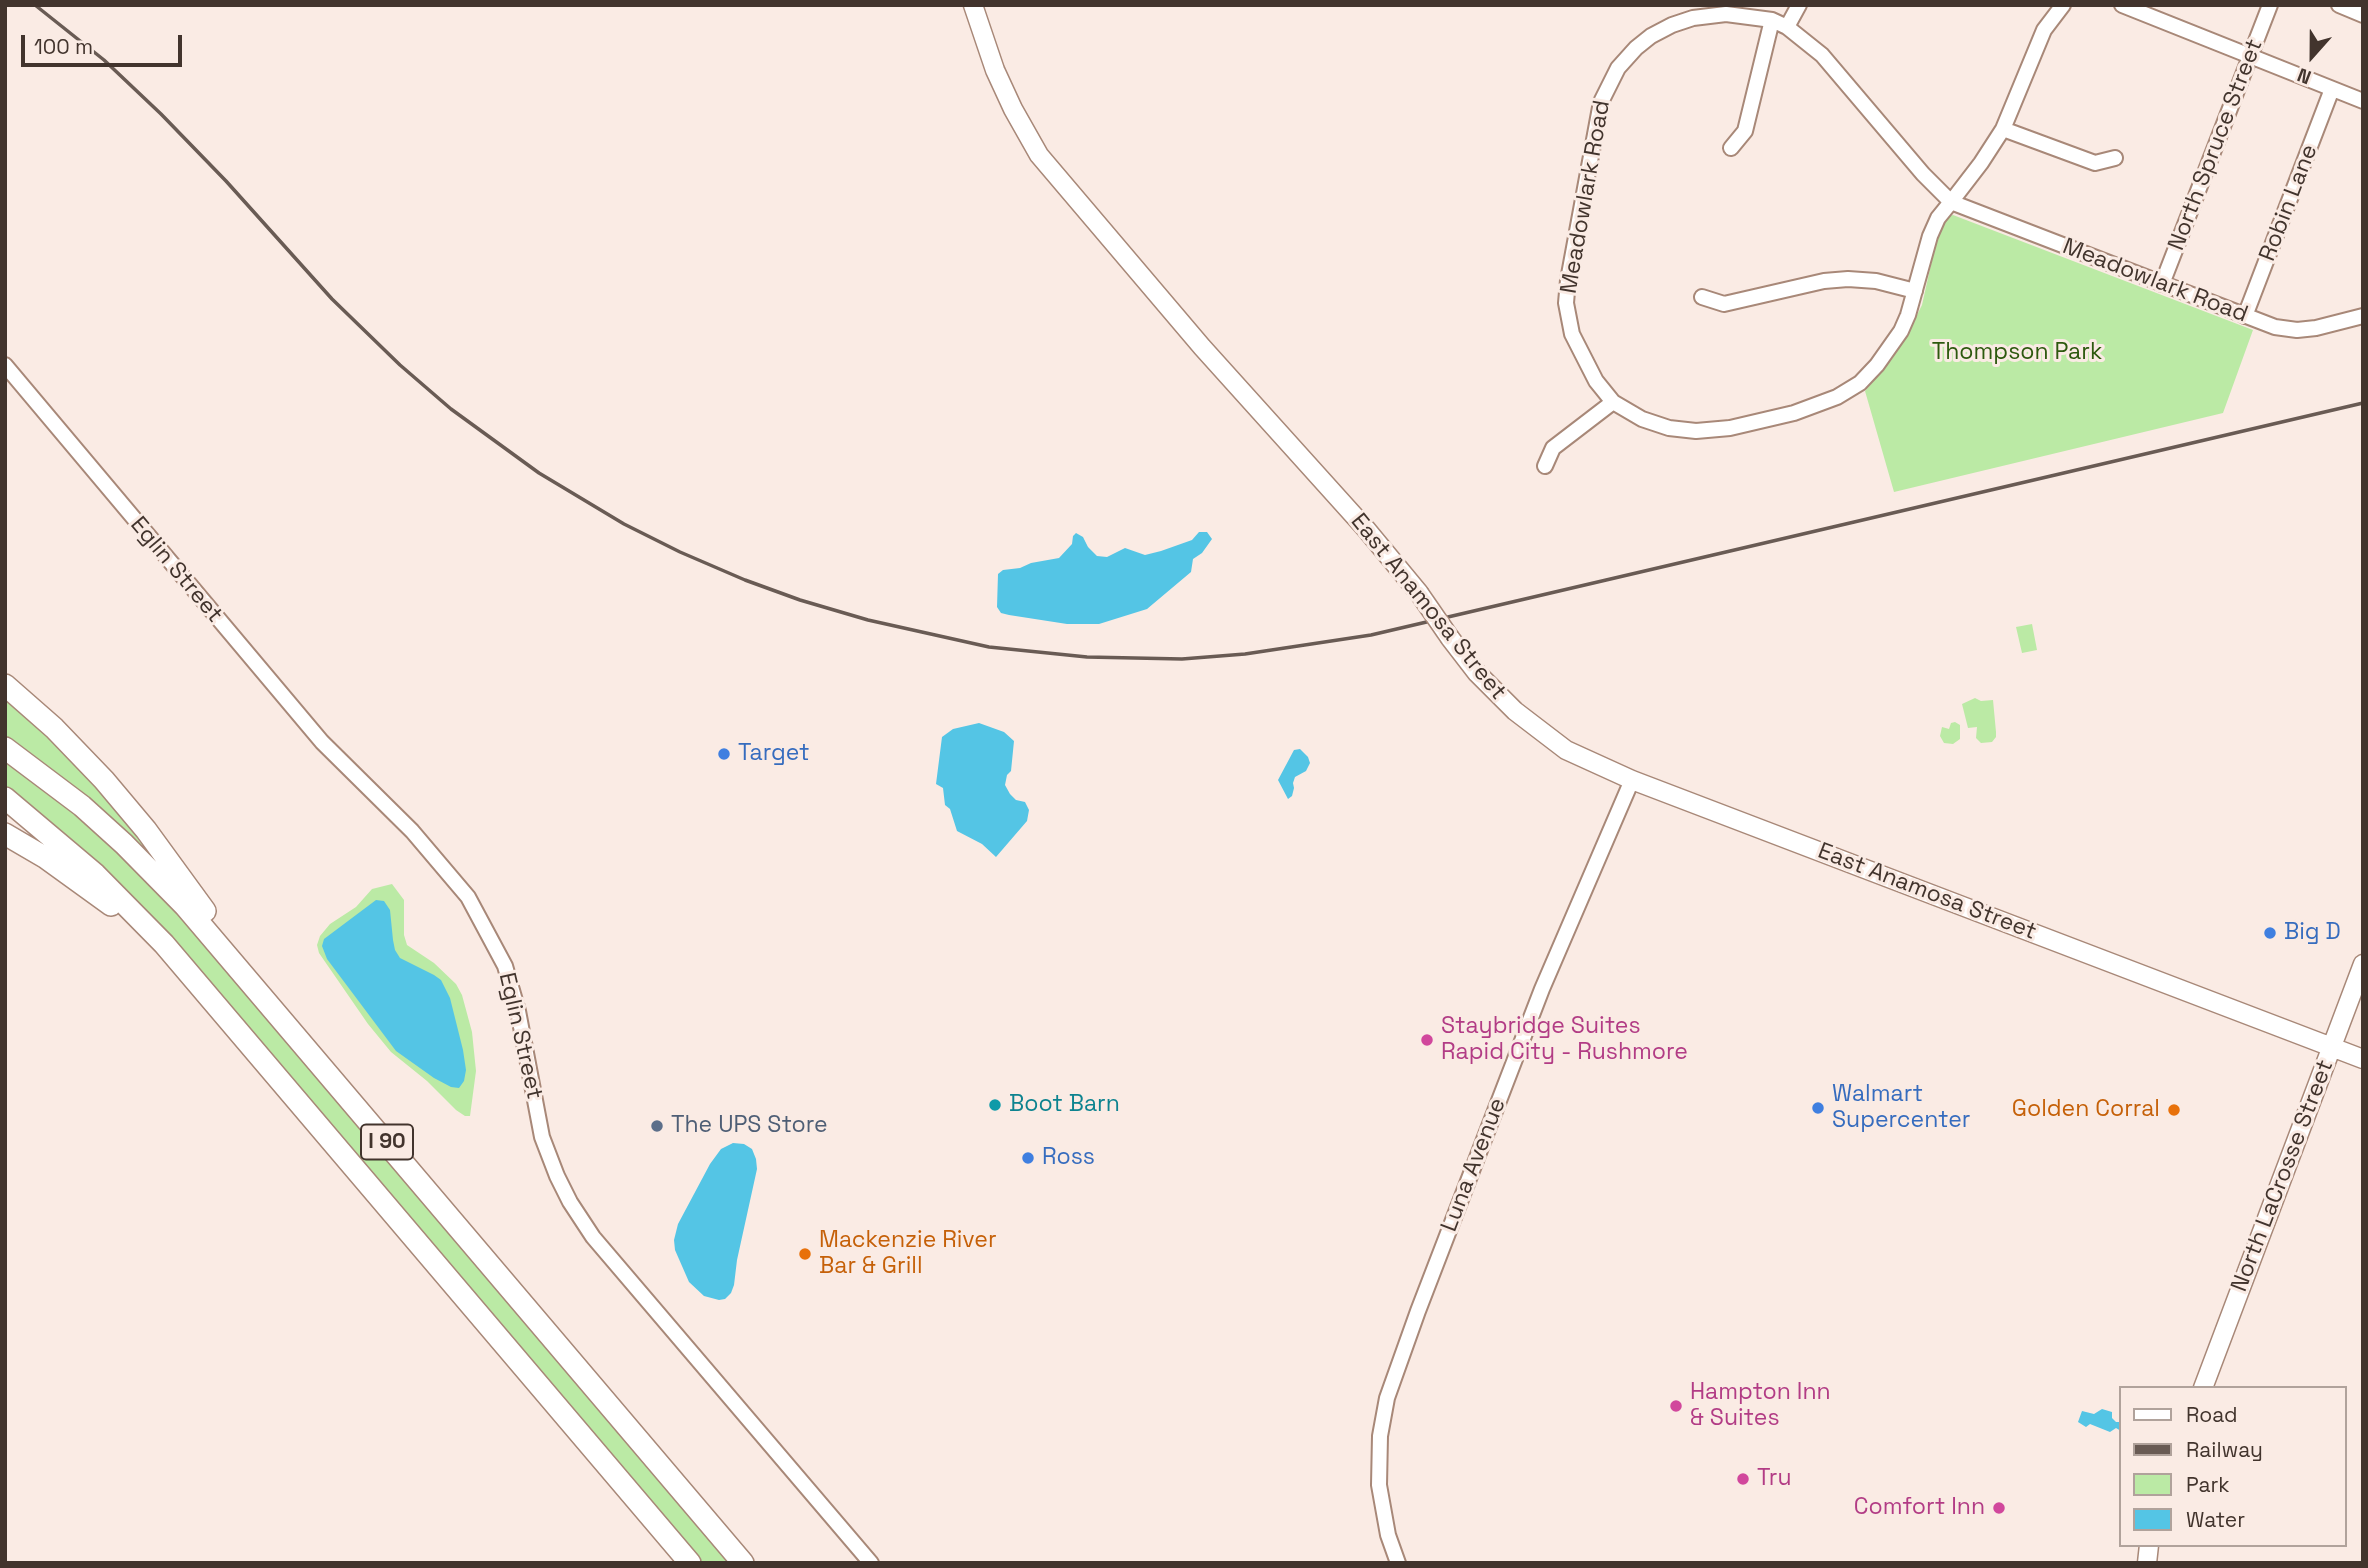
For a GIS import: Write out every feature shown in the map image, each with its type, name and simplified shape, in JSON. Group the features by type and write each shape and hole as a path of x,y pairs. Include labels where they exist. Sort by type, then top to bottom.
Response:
{"highway":[{"path":"5,685 54,728 125,804 298,1037"},
{"name":"I 90","path":"5,748 82,806 166,885 205,927 743,1563"},
{"name":"I 90","path":"5,798 96,874 139,917 383,1199 691,1563"},
{"path":"5,834 72,876 136,927 383,1199"}],"main road":[{"name":"East Anamosa Street","path":"973,5 995,70 1039,155 1202,347 1366,529 1419,593 1477,673 1515,711 1566,750 1632,780 2363,1059"},
{"name":"North LaCrosse Street","path":"2204,1386 2363,964"}],"street":[{"path":"1787,27 1799,5"},
{"path":"1951,202 2003,129 2044,30 2063,5"},
{"path":"2122,5 2363,102"},
{"name":"North Spruce Street","path":"2162,284 2270,5"},
{"path":"2339,5 2363,15"},
{"name":"Meadowlark Road","path":"1951,202 1938,218 1930,236 1909,315 1893,345 1860,383 1837,397 1781,416 1730,428 1696,431 1669,428 1651,422 1613,402 1596,381 1572,334 1566,303 1568,280 1601,102 1608,84 1636,48 1672,24 1726,14 1772,20 1787,27 1822,55 1923,174 1951,202 2274,327 2297,330 2316,328 2363,316"},
{"path":"1731,148 1745,131 1772,20"},
{"name":"Robin Lane","path":"2245,316 2332,89"},
{"path":"2003,129 2095,163 2115,158"},
{"path":"1702,297 1724,304 1824,281 1848,279 1876,281 1915,292"},
{"name":"Eglin Street","path":"5,365 322,742 412,831 468,897 505,966 518,1011 542,1137 570,1202 593,1237 871,1563"},
{"path":"1545,466 1553,448 1613,402"},
{"name":"Luna Avenue","path":"1398,1563 1386,1527 1379,1485 1380,1436 1387,1398 1542,989 1632,780"}],"green space":[{"name":"Thompson Park","path":"1953,215 2253,330 2223,413 1894,492 1865,391 1892,359 1922,305 1936,242 1946,220"},
{"path":"2032,624 2037,650 2022,653 2016,627"},
{"path":"5,694 110,797 167,873 40,762 5,736"},
{"path":"1975,698 1981,701 1993,700 1996,737 1992,742 1981,743 1976,738 1977,727 1968,728 1962,704"},
{"path":"1951,723 1960,725 1960,739 1953,744 1944,743 1940,736 1942,727 1949,729"},
{"path":"5,760 95,833 190,927 729,1563 699,1563 381,1187 5,790"},
{"path":"392,884 404,900 404,935 407,945 434,963 456,984 462,995 472,1032 476,1071 470,1116 456,1110 427,1081 391,1052 368,1024 319,953 317,945 320,936 330,924 356,907 372,889"}],"water":[{"path":"1199,532 1207,532 1212,539 1202,553 1193,559 1191,572 1147,609 1099,624 1067,624 1009,615 1001,613 997,607 998,574 1003,570 1059,558 1072,544 1076,533 1083,537 1097,556 1107,557 1125,548 1145,555 1161,551 1192,540"},
{"path":"979,723 1004,732 1014,741 1011,771 1007,775 1005,785 1016,800 1025,802 1029,810 1027,821 996,857 982,844 957,831 950,809 945,805 943,788 936,784 942,737 953,729"},
{"path":"1300,749 1310,763 1306,771 1295,777 1292,796 1288,799 1278,780 1294,750"},
{"path":"376,900 384,901 390,910 395,950 400,958 441,980 450,998 466,1070 464,1081 459,1088 434,1078 396,1051 327,959 322,946 324,939"},
{"path":"733,1143 744,1144 752,1149 757,1169 734,1285 725,1299 719,1300 704,1296 689,1282 675,1250 674,1240 678,1224 710,1164 721,1149"},
{"path":"2102,1409 2112,1412 2112,1418 2120,1422 2120,1430 2116,1428 2110,1432 2090,1424 2086,1427 2078,1422 2082,1411 2094,1414"}],"railway":[{"path":"35,5 104,60 161,114 226,181 332,299 400,365 451,409 539,473 624,524 745,580 868,620 989,647 1087,657 1182,659 1245,654 1371,635 2363,403"}],"place":[{"name":"Target","path":"724,754"},
{"name":"Big D","path":"2270,933"},
{"name":"Staybridge Suites Rapid City - Rushmore","path":"1427,1040"},
{"name":"Boot Barn","path":"995,1105"},
{"name":"Walmart Supercenter","path":"1818,1108"},
{"name":"Golden Corral","path":"2174,1110"},
{"name":"The UPS Store","path":"657,1126"},
{"name":"Ross","path":"1028,1158"},
{"name":"Mackenzie River Bar & Grill","path":"805,1254"},
{"name":"Hampton Inn & Suites","path":"1676,1406"},
{"name":"Tru","path":"1743,1479"},
{"name":"Comfort Inn","path":"1999,1508"}]}
